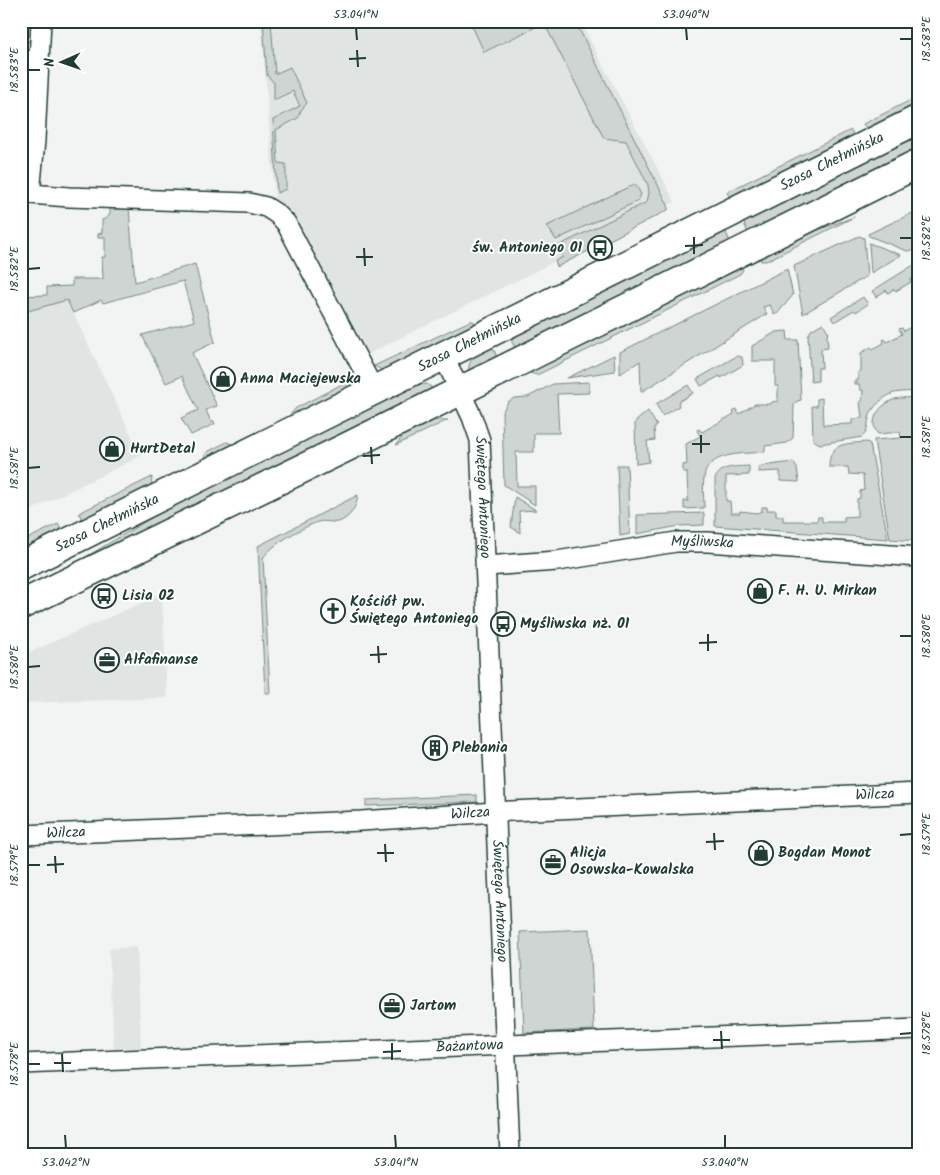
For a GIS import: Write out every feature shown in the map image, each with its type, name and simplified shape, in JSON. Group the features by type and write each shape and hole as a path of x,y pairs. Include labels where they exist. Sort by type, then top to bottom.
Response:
{"main road":[{"name":"Szosa Chełmińska","path":"21,566 375,392 919,119"},
{"path":"21,605 460,391 919,163"}],"street":[{"path":"41,21 31,61 30,194 237,202 266,207 286,223 375,392"},
{"name":"Świętego Antoniego","path":"444,357 472,417 480,440 510,1154"},
{"name":"Myśliwska","path":"486,566 556,561 676,542 708,542 919,557"},
{"name":"Wilcza","path":"21,835 361,821 496,812 919,793"},
{"name":"Bażantowa","path":"21,1064 919,1029"}],"shaded area":[{"path":"21,21 26,21 27,25 36,24 35,39 21,45"},
{"path":"261,21 580,21 675,202 368,354 290,210 275,201"},
{"path":"263,21 271,21 275,74 290,67 307,103 301,110 298,118 276,130 278,163 286,164 286,189 277,193 273,120 300,106 293,91 274,100 274,83 267,75"},
{"path":"470,21 575,21 668,205 668,210 557,267 555,261 563,257 558,246 647,202 648,185 626,141 604,138 544,23 484,52"},
{"path":"34,72 29,96 21,96 21,74"},
{"path":"919,96 919,105 871,129 866,128 863,124"},
{"path":"21,101 29,101 30,137 21,137"},
{"path":"851,130 853,134 852,140 730,199 727,192"},
{"path":"919,133 919,149 748,233 743,221"},
{"path":"635,184 641,194 638,201 556,240 547,226"},
{"path":"110,207 129,208 135,282 195,264 215,342 192,353 217,406 206,410 211,422 214,421 215,424 191,435 181,418 198,410 182,376 166,383 142,335 194,321 183,281 103,303 101,300 73,313 67,300 21,313 21,296 47,295 47,287 72,286 72,279 103,279 102,257 105,257 105,237 98,237 98,234 102,233 102,220 110,214"},
{"path":"919,210 919,250 907,251 868,234"},
{"path":"854,217 766,261 761,261 759,256 795,238"},
{"path":"725,230 730,242 516,350 510,338"},
{"path":"859,236 864,238 867,276 803,314 794,266"},
{"path":"869,243 901,255 871,273"},
{"path":"740,264 743,270 740,274 537,375 530,373 530,370"},
{"path":"912,266 917,266 917,277 896,291 894,289 888,293 886,290 876,297 872,291"},
{"path":"787,269 793,295 777,314 774,314 770,305 763,307 767,314 641,392 640,361 620,374 620,352"},
{"path":"863,297 868,304 834,322 831,317"},
{"path":"67,300 141,456 21,515 21,313"},
{"path":"470,321 477,324 390,369 382,370 374,366"},
{"path":"823,323 829,333 827,335 828,348 821,349 822,368 818,368 818,381 811,382 808,336 811,330"},
{"path":"919,325 919,391 894,393 882,400 870,414 866,431 862,437 820,444 813,440 812,406 817,406 817,399 822,398 823,425 852,424 852,419 862,418 860,401 862,401 863,390 860,390 859,384 854,384 854,381 858,381 858,372 861,371 861,353 871,347 873,349 884,343 883,340 885,339 887,342 902,334 899,329 902,328 904,331 912,326 914,328"},
{"path":"787,331 788,340 798,340 801,400 797,401 794,405 793,438 787,443 765,446 765,452 731,455 715,461 705,473 703,486 704,508 684,509 684,501 688,501 687,472 683,472 683,465 687,464 686,444 700,436 697,430 699,429 702,432 734,414 733,411 736,409 739,414 755,404 771,404 778,401 778,386 775,386 775,361 752,361 752,346 776,332"},
{"path":"491,346 497,359 474,370 469,370 470,362 473,358"},
{"path":"614,355 615,371 567,378"},
{"path":"737,356 742,357 743,365 721,378 720,376 701,386 697,379"},
{"path":"352,379 348,388 343,392 294,417 288,417 296,408"},
{"path":"589,382 589,393 557,394 559,433 534,433 534,452 516,452 517,486 535,486 535,505 504,485 502,412 508,402 514,398 528,397 553,384"},
{"path":"427,384 431,387 431,391 69,567 166,509 414,385"},
{"path":"688,385 693,393 678,402 679,406 662,416 656,404"},
{"path":"919,397 919,433 914,437 917,541 890,539 874,440 901,438 900,432 877,433 874,422 875,417 881,408 890,401 898,398"},
{"path":"648,411 657,426 654,428 655,440 647,441 649,462 636,464 635,422"},
{"path":"432,420 448,420 396,445 406,432"},
{"path":"227,442 235,445 212,458 206,458 207,452"},
{"path":"867,442 870,444 888,539 715,526 715,479 721,471 739,466 749,466 749,475 726,476 726,501 730,501 731,513 740,513 740,511 757,513 762,511 762,507 767,507 767,510 776,510 776,516 783,516 783,521 817,521 818,517 822,517 822,522 844,522 844,517 857,516 857,499 860,498 860,491 864,490 863,475 849,474 848,467 829,467 830,459 832,452 836,448 847,444"},
{"path":"793,462 797,468 799,482 780,481 780,471 759,472 759,467 762,466"},
{"path":"617,465 627,465 630,534 620,536"},
{"path":"152,477 151,489 83,522 79,513"},
{"path":"358,495 354,508 346,518 338,522 318,522 304,528 273,547 263,558 270,693 265,693 258,546"},
{"path":"515,497 536,510 519,511 520,533 511,527"},
{"path":"704,513 704,525 679,526 637,534 637,515"},
{"path":"58,524 63,532 21,552 21,542"},
{"path":"162,594 167,698 21,703 21,656"},
{"path":"477,795 477,802 366,806 366,800"},
{"path":"590,929 594,1030 524,1033 520,932"},
{"path":"137,947 141,1048 114,1049 109,949"}],"place":[{"name":"św. Antoniego 01","path":"600,248"},
{"name":"Anna Maciejewska","path":"223,379"},
{"name":"HurtDetal","path":"112,449"},
{"name":"F. H. U. Mirkan","path":"760,591"},
{"name":"Lisia 02","path":"104,596"},
{"name":"Kościół pw. Świętego Antoniego","path":"333,611"},
{"name":"Myśliwska nż. 01","path":"503,624"},
{"name":"Alfafinanse","path":"107,660"},
{"name":"Plebania","path":"435,748"},
{"name":"Bogdan Monot","path":"761,853"},
{"name":"Alicja Osowska-Kowalska","path":"553,862"},
{"name":"Jartom","path":"392,1006"}]}
